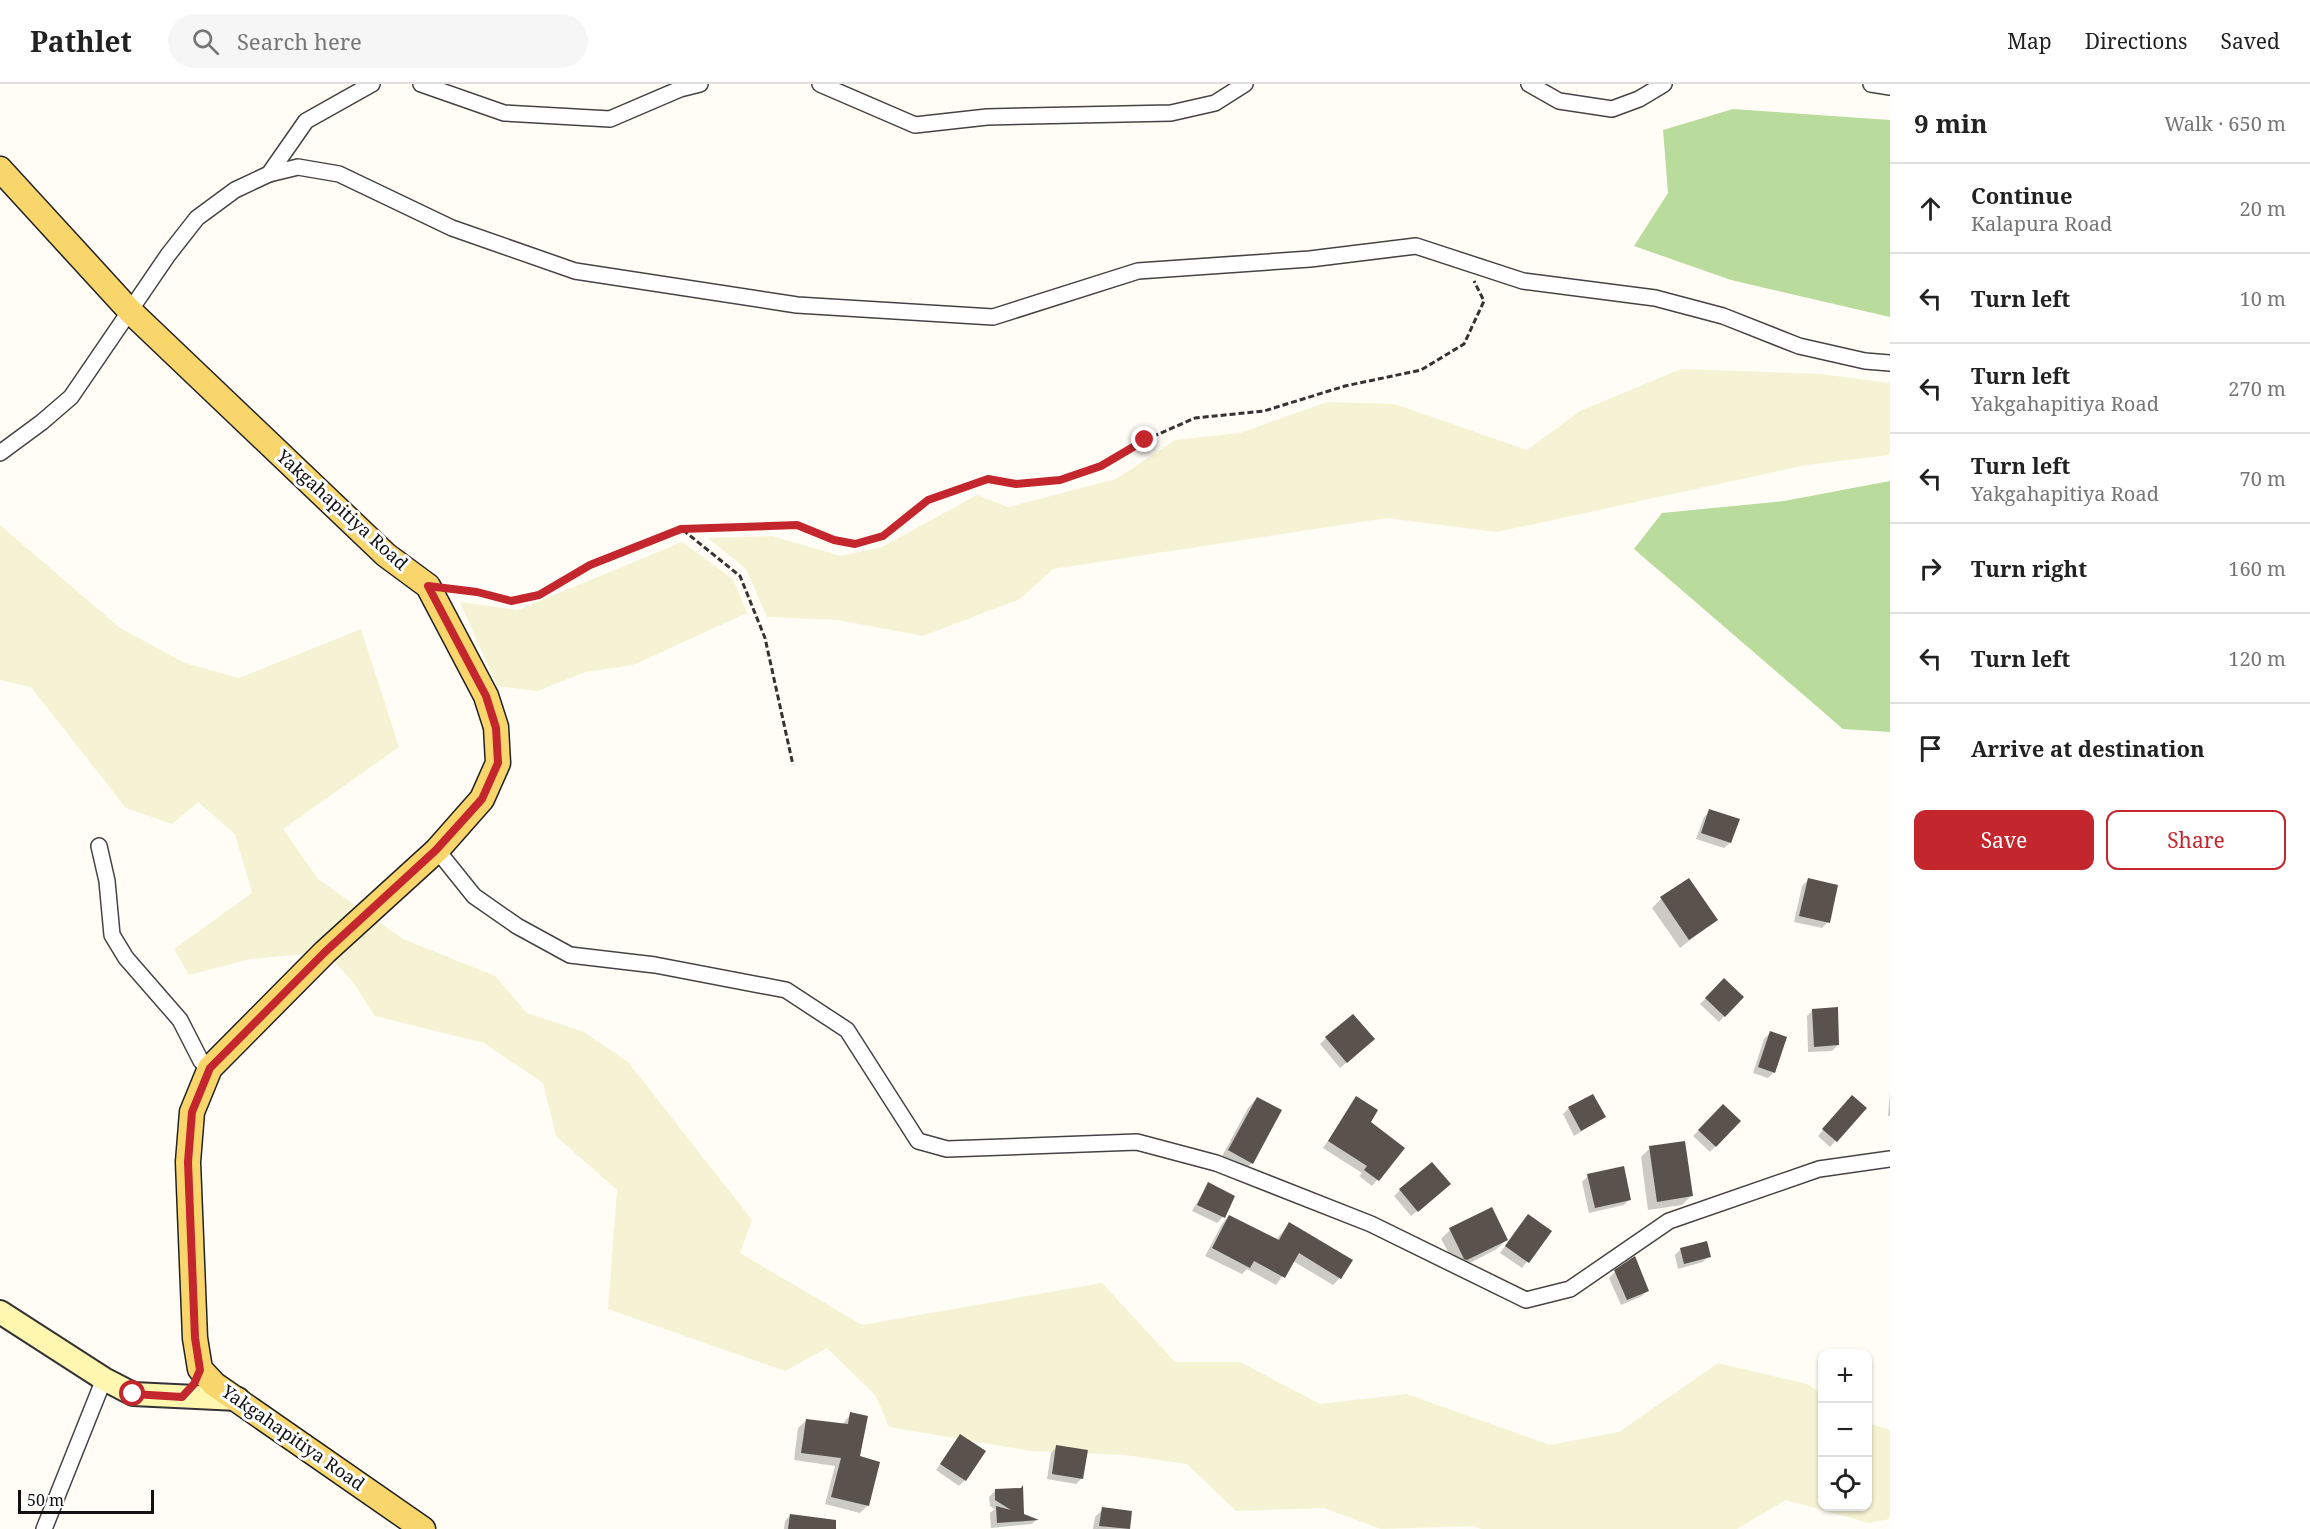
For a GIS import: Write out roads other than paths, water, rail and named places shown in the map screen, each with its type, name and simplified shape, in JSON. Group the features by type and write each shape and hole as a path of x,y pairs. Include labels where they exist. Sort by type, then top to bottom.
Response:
{"main road":[{"name":"Yakgahapitiya Road","path":"0,169 130,311 386,555 428,586 486,696 496,728 498,763 482,799 436,850 325,952 210,1068 192,1112 188,1162 195,1338 200,1370 214,1384 423,1529"}],"street":[{"path":"269,174 306,121 372,84"},
{"path":"421,84 504,113 610,119 680,89 700,84"},
{"path":"820,84 915,125 987,117 1171,113 1215,103 1245,84"},
{"path":"1529,84 1559,101 1612,109 1640,99 1664,84"},
{"path":"1871,84 1890,87"},
{"path":"0,453 71,397 168,255 197,218 235,190 269,174 298,167 339,174 452,228 575,271 797,305 993,317 1138,271 1310,259 1416,246 1523,281 1655,298 1723,316 1799,346 1864,361 1890,363"},
{"path":"99,846 107,881 112,935 126,958 180,1020 201,1060 210,1068"},
{"path":"436,850 474,896 517,926 570,955 655,965 786,990 847,1030 918,1140 947,1149 1137,1142 1216,1163 1371,1224 1526,1300 1570,1289 1669,1221 1819,1169 1890,1159"},
{"path":"0,1312 104,1379 133,1394 238,1399"},
{"path":"182,1397 194,1384 200,1370"},
{"path":"44,1529 104,1379"}]}
